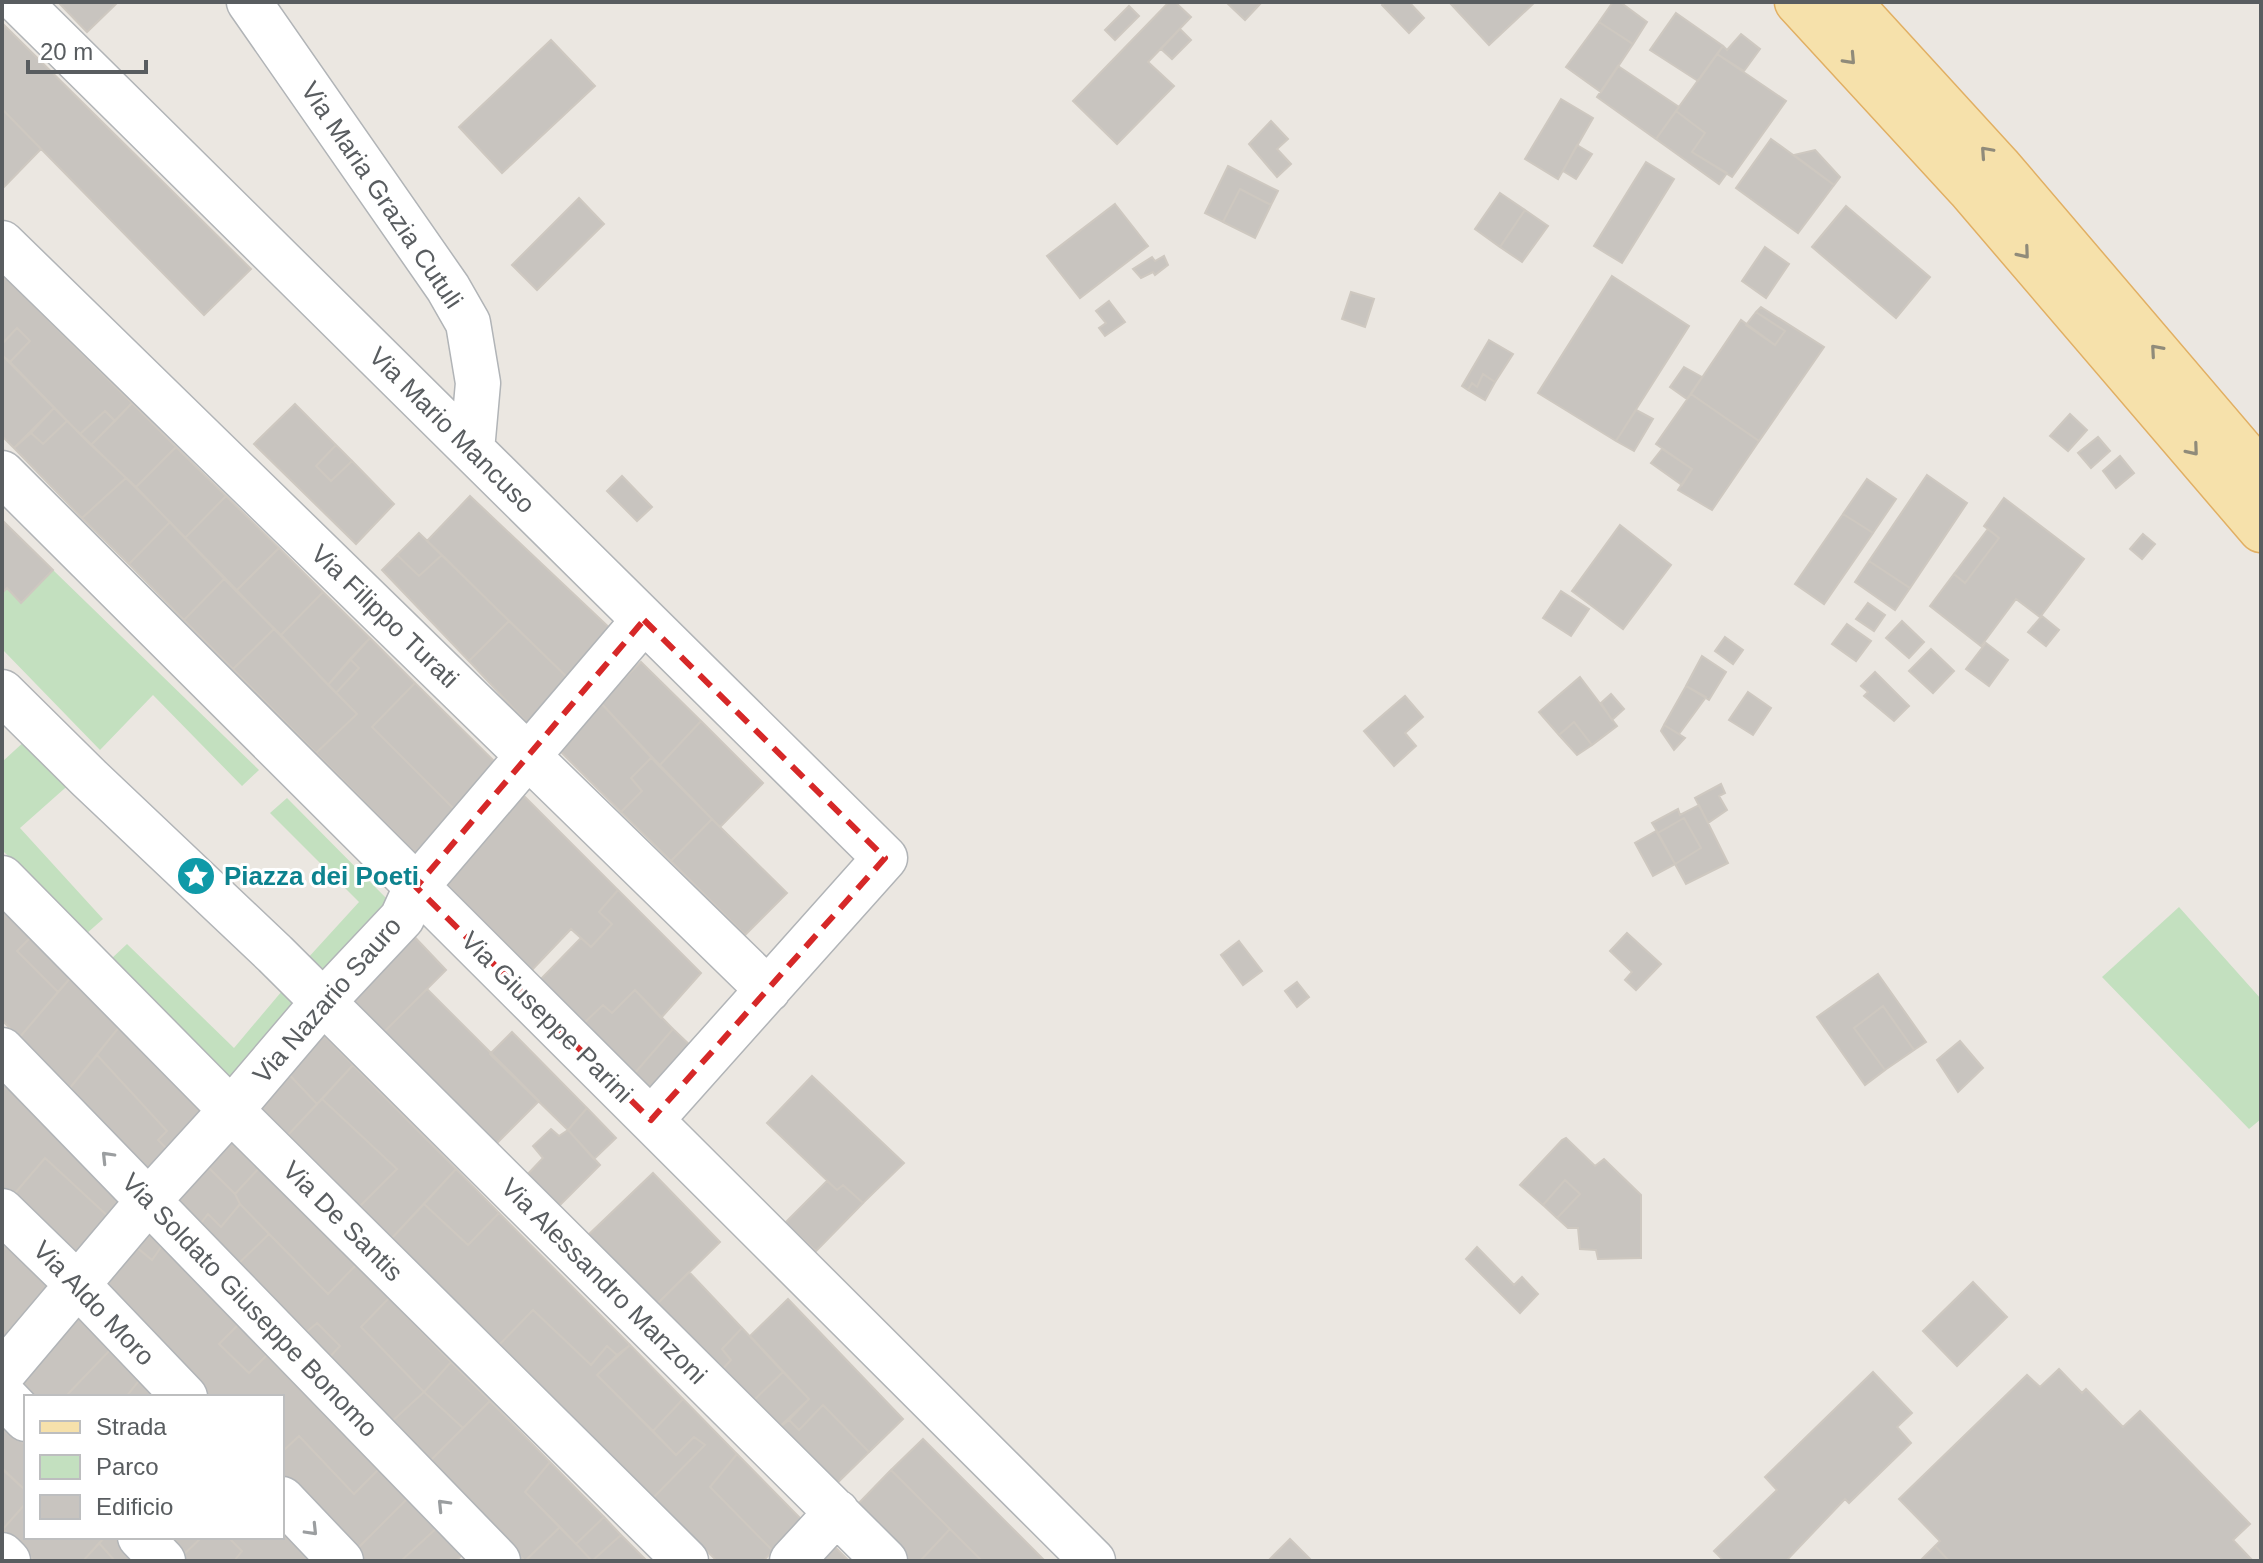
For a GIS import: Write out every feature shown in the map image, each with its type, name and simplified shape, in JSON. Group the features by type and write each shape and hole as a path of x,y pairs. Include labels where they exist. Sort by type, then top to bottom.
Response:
{"main road":[{"path":"1797,2 1969,189 2261,530"},
{"path":"1849,2 1999,166 2261,473"}],"street":[{"name":"Via Mario Mancuso","path":"19,2 885,858 768,990"},
{"name":"Via Maria Grazia Cutuli","path":"249,2 448,288 468,323 478,383 472,450"},
{"name":"Via Filippo Turati","path":"2,243 768,990"},
{"name":"Via Giuseppe Parini","path":"2,473 1093,1561"},
{"name":"Via Nazario Sauro","path":"2,1374 149,1200 323,1002 402,918 416,887 644,620"},
{"path":"2,692 323,1002"},
{"name":"Via De Santis","path":"2,878 686,1561"},
{"path":"651,1120 768,990"},
{"name":"Via Alessandro Manzoni","path":"323,1002 885,1561"},
{"name":"Via Soldato Giuseppe Bonomo","path":"2,1050 498,1561"},
{"name":"Via Aldo Moro","path":"2,1211 183,1395"},
{"path":"2,1394 24,1417"},
{"path":"284,1501 341,1561"},
{"path":"792,1561 837,1512"},
{"path":"142,1539 163,1561"},
{"path":"2,1555 8,1561"}],"highlighted area":[{"path":"644,620 885,858 651,1120 416,887"}],"green space":[{"path":"53,570 259,770 242,786 153,695 100,750 2,649 2,593 7,588 21,602"},
{"path":"27,739 73,781 20,828 103,919 86,934 2,850 2,762"},
{"path":"287,798 390,902 327,976 307,959 359,902 270,813"},
{"path":"2179,907 2261,999 2261,1119 2249,1129 2102,977"},
{"path":"127,944 234,1048 282,991 300,1009 236,1084 111,959"}],"building":[{"path":"58,2 118,2 87,32"},
{"path":"1169,2 1175,2 1191,17 1148,62 1174,86 1117,144 1073,101"},
{"path":"1226,2 1262,2 1245,20"},
{"path":"1385,2 1409,2 1424,18 1409,33 1382,5"},
{"path":"1449,2 1533,2 1534,3 1489,45"},
{"path":"1613,2 1620,2 1647,22 1633,44 1599,22"},
{"path":"1129,6 1139,16 1115,40 1105,30"},
{"path":"1676,13 1723,46 1698,81 1650,50"},
{"path":"1599,22 1633,44 1601,92 1566,67"},
{"path":"2,23 251,269 204,315 2,109"},
{"path":"1180,29 1191,40 1172,59 1161,49"},
{"path":"1741,34 1760,49 1744,71 1717,54 1723,46 1727,50"},
{"path":"551,40 595,86 502,173 459,127"},
{"path":"1717,54 1786,101 1732,177 1692,152 1705,133 1676,111"},
{"path":"1618,66 1679,107 1656,139 1597,97"},
{"path":"1561,99 1593,118 1558,179 1525,159"},
{"path":"2,109 41,149 2,189"},
{"path":"1676,111 1705,133 1692,152 1727,173 1719,184 1656,139"},
{"path":"1271,121 1288,139 1277,149 1291,164 1277,177 1249,144"},
{"path":"1771,139 1834,185 1798,233 1736,188"},
{"path":"1577,145 1592,154 1576,179 1563,171"},
{"path":"1815,150 1840,177 1834,185 1794,155"},
{"path":"1646,162 1674,179 1622,263 1594,246"},
{"path":"1228,166 1278,191 1271,205 1240,189 1223,222 1205,213"},
{"path":"1240,189 1271,205 1255,238 1223,222"},
{"path":"1500,193 1525,210 1500,247 1475,229"},
{"path":"579,198 604,224 537,290 512,265"},
{"path":"1115,204 1148,246 1080,298 1047,256"},
{"path":"1846,206 1930,277 1896,318 1812,247"},
{"path":"1525,210 1548,226 1522,262 1500,247"},
{"path":"1765,247 1789,264 1766,298 1742,281"},
{"path":"1164,256 1168,265 1155,275 1153,272 1141,278 1133,269 1152,257 1155,261"},
{"path":"2,274 132,403 115,421 105,411 80,434 10,362 30,341 17,328 2,344"},
{"path":"1612,276 1689,326 1616,441 1538,393"},
{"path":"1351,292 1374,299 1365,327 1342,319"},
{"path":"1109,301 1125,322 1105,336 1099,328 1106,323 1096,311"},
{"path":"1761,307 1824,347 1759,441 1691,394 1741,320 1775,345 1785,331 1756,312"},
{"path":"1756,312 1785,331 1775,345 1746,325"},
{"path":"17,328 30,341 10,362 2,355 2,344"},
{"path":"1489,340 1513,354 1495,382 1483,374 1477,387 1472,383 1468,390 1462,386"},
{"path":"2,355 54,408 14,448 2,436"},
{"path":"1684,367 1702,377 1687,399 1670,387"},
{"path":"1483,374 1495,382 1485,400 1468,390 1472,383 1477,387"},
{"path":"1691,394 1759,441 1712,510 1678,490 1692,469 1656,444"},
{"path":"132,403 176,447 136,487 91,445"},
{"path":"295,404 336,445 316,466 331,481 352,461 394,504 356,544 254,444"},
{"path":"54,408 67,421 43,444 31,433"},
{"path":"1636,410 1653,419 1634,451 1616,441"},
{"path":"105,411 115,421 91,445 80,434"},
{"path":"2070,414 2087,430 2068,451 2050,436"},
{"path":"67,421 126,478 82,518 14,448 31,433 43,444"},
{"path":"2098,437 2110,451 2091,468 2078,453"},
{"path":"336,445 352,461 331,481 316,466"},
{"path":"176,447 226,496 185,538 136,487"},
{"path":"1662,449 1692,469 1682,485 1651,463"},
{"path":"2120,456 2134,473 2116,488 2103,471"},
{"path":"1927,475 1967,503 1910,588 1869,561"},
{"path":"622,476 652,507 637,521 607,491"},
{"path":"126,478 170,522 129,564 82,518"},
{"path":"1867,479 1896,499 1873,533 1843,514"},
{"path":"226,496 279,548 236,591 185,538"},
{"path":"470,496 615,633 571,681 427,541"},
{"path":"2004,498 2084,559 2040,617 2016,599 1981,646 1930,606 1954,574 1965,583 1999,538 1984,526"},
{"path":"1843,514 1873,533 1824,604 1795,584"},
{"path":"2,520 53,570 21,603 7,588 2,593"},
{"path":"170,522 225,578 184,620 129,564"},
{"path":"1620,525 1671,565 1623,629 1572,591"},
{"path":"1988,529 1999,538 1965,583 1954,574"},
{"path":"419,533 442,555 419,576 397,555"},
{"path":"2143,534 2155,544 2142,559 2130,549"},
{"path":"279,548 323,592 281,635 236,591"},
{"path":"397,555 419,576 442,555 509,621 469,661 382,570"},
{"path":"1869,561 1910,588 1895,610 1855,582"},
{"path":"225,578 274,629 233,669 184,620"},
{"path":"1561,591 1589,609 1571,636 1543,618"},
{"path":"323,592 370,638 328,685 281,635"},
{"path":"1868,603 1885,615 1874,631 1856,619"},
{"path":"2042,616 2059,630 2046,646 2028,632"},
{"path":"509,621 571,681 530,726 469,661"},
{"path":"1902,621 1924,642 1909,658 1886,638"},
{"path":"1847,624 1871,641 1856,661 1832,644"},
{"path":"274,629 357,714 316,753 233,669"},
{"path":"1725,637 1743,650 1733,664 1715,651"},
{"path":"370,638 415,683 372,727 456,811 417,855 316,753 357,714 336,693 359,668 350,659"},
{"path":"1986,643 2008,660 1989,686 1966,669"},
{"path":"1931,649 1954,671 1933,693 1909,671"},
{"path":"1702,656 1726,672 1709,700 1686,686"},
{"path":"350,659 359,668 336,693 328,685"},
{"path":"641,662 701,721 659,766 600,702"},
{"path":"1875,672 1909,706 1894,721 1864,696 1868,692 1861,686"},
{"path":"1580,677 1617,726 1592,745 1574,722 1559,735 1539,712"},
{"path":"415,683 498,765 456,811 372,727"},
{"path":"1686,686 1706,697 1679,734 1664,725"},
{"path":"1748,692 1771,708 1753,735 1729,720"},
{"path":"1611,694 1624,709 1612,720 1601,703"},
{"path":"1405,696 1423,717 1405,733 1416,746 1394,766 1364,731"},
{"path":"600,702 652,757 631,778 642,791 621,812 556,747"},
{"path":"701,721 763,783 720,827 659,766"},
{"path":"1574,722 1592,745 1577,755 1559,735"},
{"path":"1664,725 1685,738 1674,750 1661,731"},
{"path":"652,757 712,819 671,861 621,812 642,791 631,778"},
{"path":"1721,784 1725,793 1719,796 1727,810 1708,823 1695,798"},
{"path":"517,789 618,890 599,912 612,924 591,947 571,929 530,972 441,885"},
{"path":"1699,805 1728,863 1686,884 1675,864 1701,848 1684,818 1658,833 1652,823 1678,809 1680,815"},
{"path":"1684,818 1701,848 1675,864 1658,833"},
{"path":"712,819 787,893 745,935 671,861"},
{"path":"1656,831 1675,864 1653,876 1635,843"},
{"path":"618,890 701,973 661,1018 635,990 612,1013 603,1005 583,1024 539,981 581,938 591,947 612,924 599,912"},
{"path":"2,905 32,936 17,951 58,992 19,1038 2,1020"},
{"path":"408,930 446,970 383,1033 343,992"},
{"path":"1627,933 1661,964 1636,990 1625,980 1632,972 1610,951"},
{"path":"32,936 72,976 58,992 17,951"},
{"path":"1239,941 1262,971 1243,985 1221,955"},
{"path":"1878,974 1926,1042 1914,1050 1883,1006 1854,1028 1885,1070 1865,1085 1817,1017"},
{"path":"72,976 120,1026 69,1089 19,1038"},
{"path":"1297,982 1309,997 1297,1007 1285,991"},
{"path":"427,989 539,1101 494,1146 383,1033"},
{"path":"635,990 673,1029 634,1074 583,1024 603,1005 612,1013"},
{"path":"1883,1006 1914,1050 1885,1070 1854,1028"},
{"path":"120,1026 203,1110 169,1151 158,1140 167,1131 97,1055"},
{"path":"317,1028 353,1065 317,1104 282,1067"},
{"path":"673,1029 693,1048 654,1093 634,1074"},
{"path":"512,1032 587,1108 568,1130 490,1054"},
{"path":"1960,1041 1983,1068 1958,1092 1937,1060"},
{"path":"97,1055 167,1131 158,1140 169,1151 150,1173 69,1089"},
{"path":"353,1065 456,1169 392,1238 360,1206 397,1169 322,1099"},
{"path":"282,1067 317,1104 288,1135 253,1101"},
{"path":"2,1071 128,1199 111,1219 45,1158 10,1199 2,1190"},
{"path":"812,1076 904,1163 863,1203 843,1185 837,1190 767,1123"},
{"path":"322,1099 397,1169 360,1206 288,1135"},
{"path":"587,1108 616,1138 594,1159 568,1130"},
{"path":"551,1129 559,1136 568,1130 600,1165 556,1209 525,1177 543,1158 533,1146"},
{"path":"228,1135 260,1167 235,1194 204,1163"},
{"path":"1566,1138 1595,1166 1604,1159 1641,1195 1641,1258 1598,1259 1596,1250 1580,1249 1578,1228 1568,1228 1557,1218 1580,1194 1565,1180 1543,1205 1520,1185"},
{"path":"45,1158 111,1219 74,1262 10,1199"},
{"path":"204,1163 235,1194 240,1204 221,1227 208,1214 198,1227 172,1201"},
{"path":"260,1167 356,1265 328,1294 240,1204 235,1194"},
{"path":"456,1169 499,1213 468,1245 424,1204"},
{"path":"653,1173 720,1242 654,1307 586,1237"},
{"path":"1565,1180 1580,1194 1557,1218 1543,1205"},
{"path":"827,1181 837,1190 843,1185 863,1203 816,1251 785,1223"},
{"path":"240,1204 269,1234 236,1266 198,1227 208,1214 221,1227"},
{"path":"424,1204 468,1245 499,1213 630,1345 617,1355 607,1346 591,1365 533,1310 499,1345 392,1238"},
{"path":"152,1226 166,1240 152,1260 135,1246"},
{"path":"269,1234 328,1294 356,1265 389,1298 361,1327 424,1392 389,1424 327,1360 340,1346 317,1323 303,1335 236,1266"},
{"path":"2,1238 54,1291 2,1351"},
{"path":"166,1240 243,1320 219,1344 249,1373 272,1350 383,1465 354,1494 299,1436 284,1450 284,1395 201,1395 99,1288 135,1246 152,1260"},
{"path":"1477,1247 1514,1285 1522,1277 1538,1294 1520,1313 1466,1259"},
{"path":"689,1272 742,1328 722,1349 731,1360 718,1374 654,1307"},
{"path":"1973,1282 2007,1317 1957,1366 1923,1331"},
{"path":"389,1298 451,1362 424,1392 361,1327"},
{"path":"788,1299 903,1419 869,1452 823,1405 799,1430 789,1420 809,1399 750,1336"},
{"path":"533,1310 591,1365 607,1346 617,1355 597,1375 676,1455 694,1437 705,1445 653,1498 499,1345"},
{"path":"81,1315 112,1348 67,1395 24,1395 15,1387"},
{"path":"243,1320 272,1350 249,1373 219,1344"},
{"path":"317,1323 340,1346 327,1360 303,1335"},
{"path":"742,1328 783,1372 749,1405 718,1374 731,1360 722,1349"},
{"path":"630,1345 683,1399 653,1431 597,1375"},
{"path":"112,1348 141,1378 128,1395 67,1395"},
{"path":"451,1362 490,1401 463,1428 424,1392"},
{"path":"2059,1369 2082,1393 2086,1389 2123,1427 2140,1411 2250,1524 2233,1540 2253,1561 1949,1561 1935,1546 1940,1541 1899,1499 2027,1375 2040,1387"},
{"path":"783,1372 809,1399 774,1432 749,1405"},
{"path":"1873,1372 1912,1413 1897,1427 1911,1443 1849,1503 1845,1499 1786,1561 1724,1561 1714,1551 1777,1490 1765,1477"},
{"path":"141,1378 157,1395 128,1395"},
{"path":"424,1392 463,1428 428,1463 389,1424"},
{"path":"683,1399 737,1454 710,1487 773,1551 763,1561 717,1561 653,1498 705,1445 694,1437 676,1455 653,1431"},
{"path":"490,1401 550,1462 525,1492 560,1527 525,1561 428,1463"},
{"path":"823,1405 869,1452 830,1490 774,1432 789,1420 799,1430"},
{"path":"2,1422 24,1444 24,1489 2,1469"},
{"path":"299,1436 354,1494 383,1465 412,1494 353,1553 284,1481 284,1450"},
{"path":"923,1439 1045,1561 982,1561 891,1470"},
{"path":"737,1454 802,1520 773,1551 710,1487"},
{"path":"550,1462 604,1517 576,1544 525,1492"},
{"path":"2,1468 24,1489 24,1505 3,1529"},
{"path":"891,1470 950,1529 920,1561 908,1561 855,1507"},
{"path":"412,1494 441,1524 401,1561 361,1561 353,1553"},
{"path":"24,1505 24,1539 103,1539 83,1561 34,1561 3,1529"},
{"path":"604,1517 621,1535 592,1561 576,1544"},
{"path":"441,1524 466,1551 456,1561 401,1561"},
{"path":"284,1527 317,1561 234,1561 242,1551 230,1539 284,1539"},
{"path":"560,1527 592,1561 525,1561"},
{"path":"950,1529 982,1561 920,1561"},
{"path":"621,1535 647,1561 592,1561"},
{"path":"826,1538 849,1561 805,1561"},
{"path":"103,1539 116,1539 133,1556 128,1561 115,1561 99,1543"},
{"path":"162,1539 200,1539 180,1558"},
{"path":"200,1539 230,1539 242,1551 234,1561 183,1561 180,1558"},
{"path":"1290,1539 1312,1561 1268,1561"},
{"path":"99,1543 115,1561 83,1561"},
{"path":"1935,1546 1949,1561 1920,1561"}],"place":[{"name":"Piazza dei Poeti","path":"196,876"}]}
